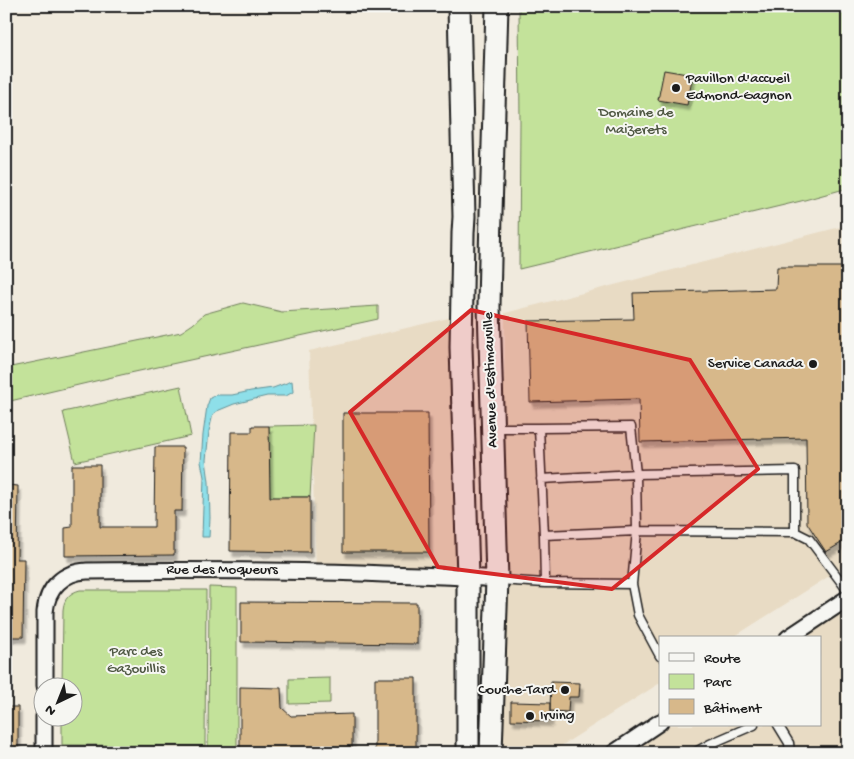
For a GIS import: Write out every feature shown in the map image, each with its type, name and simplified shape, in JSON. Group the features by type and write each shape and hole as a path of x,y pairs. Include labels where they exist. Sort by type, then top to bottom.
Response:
{"main road":[{"name":"Avenue d'Estimauville","path":"459,6 464,217 461,347 468,577 468,753"},
{"name":"Avenue d'Estimauville","path":"491,753 497,579 489,306 497,6"}],"street":[{"name":"Rue des Moqueurs","path":"44,676 46,601 55,585 64,577 75,572 288,571 497,579"},
{"path":"791,636 848,598"},
{"path":"614,753 659,723"},
{"path":"44,726 44,753"}],"lane":[{"path":"493,428 631,427 636,474 637,531 632,584 638,615 659,654"},
{"path":"539,428 544,535 544,583"},
{"path":"541,479 636,474 795,471 795,532"},
{"path":"544,535 637,531 795,532 809,539 848,592"},
{"path":"497,579 544,583 632,584"},
{"path":"694,753 752,726"},
{"path":"779,726 790,743 790,753"}],"highlighted area":[{"path":"471,310 690,360 758,469 612,589 438,567 350,412"}],"shaded area":[{"path":"848,225 848,564 735,636 659,636 659,684 550,753 499,753 505,313"},
{"path":"453,317 468,577 316,571 309,351"},
{"path":"848,598 848,753 614,753 659,726 822,726 822,636 791,636"}],"green space":[{"name":"Domaine de Maizerets","path":"519,6 848,6 848,188 519,269"},
{"path":"243,303 282,312 378,306 378,319 6,402 6,368 181,332 204,314"},
{"path":"181,386 191,436 75,462 63,412"},
{"path":"314,425 310,497 284,497 270,515 269,426"},
{"path":"209,587 237,588 237,753 208,753"},
{"name":"Parc des Gazouillis","path":"80,590 206,590 205,746 62,745 62,726 82,726 82,676 62,676 63,610 68,597"},
{"path":"330,678 330,703 289,704 289,679"}],"water":[{"path":"292,381 293,392 286,396 267,396 234,404 213,414 206,460 209,482 209,537 202,537 204,477 201,462 207,406 210,398 216,395 232,395 273,388"}],"building":[{"name":"Pavillon d'accueil Edmond-Gagnon","path":"664,70 693,75 687,105 658,100"},
{"path":"777,267 848,267 848,539 826,552 807,523 806,438 640,442 639,399 530,402 528,321 634,319 633,293 776,289"},
{"path":"343,413 428,413 429,552 343,552"},
{"path":"252,426 269,426 270,497 310,497 310,552 230,551 231,432 252,432"},
{"path":"155,447 183,447 182,511 174,511 174,555 65,556 65,528 72,527 72,465 100,465 100,527 154,527"},
{"path":"6,485 18,486 17,559 24,559 23,637 6,637"},
{"path":"241,602 417,603 417,644 241,642"},
{"path":"375,678 416,678 416,753 375,753"},
{"name":"Couche-Tard","path":"551,682 580,683 579,697 569,697 568,712 550,711"},
{"path":"240,687 281,688 282,708 291,716 352,714 352,753 240,753"},
{"name":"Irving","path":"511,702 550,703 550,721 511,720"},
{"path":"6,707 18,707 18,753 6,753"}],"place":[{"name":"Pavillon d'accueil Edmond-Gagnon","path":"676,88"},
{"name":"Service Canada","path":"813,364"},
{"name":"Couche-Tard","path":"565,690"},
{"name":"Irving","path":"530,716"}]}
